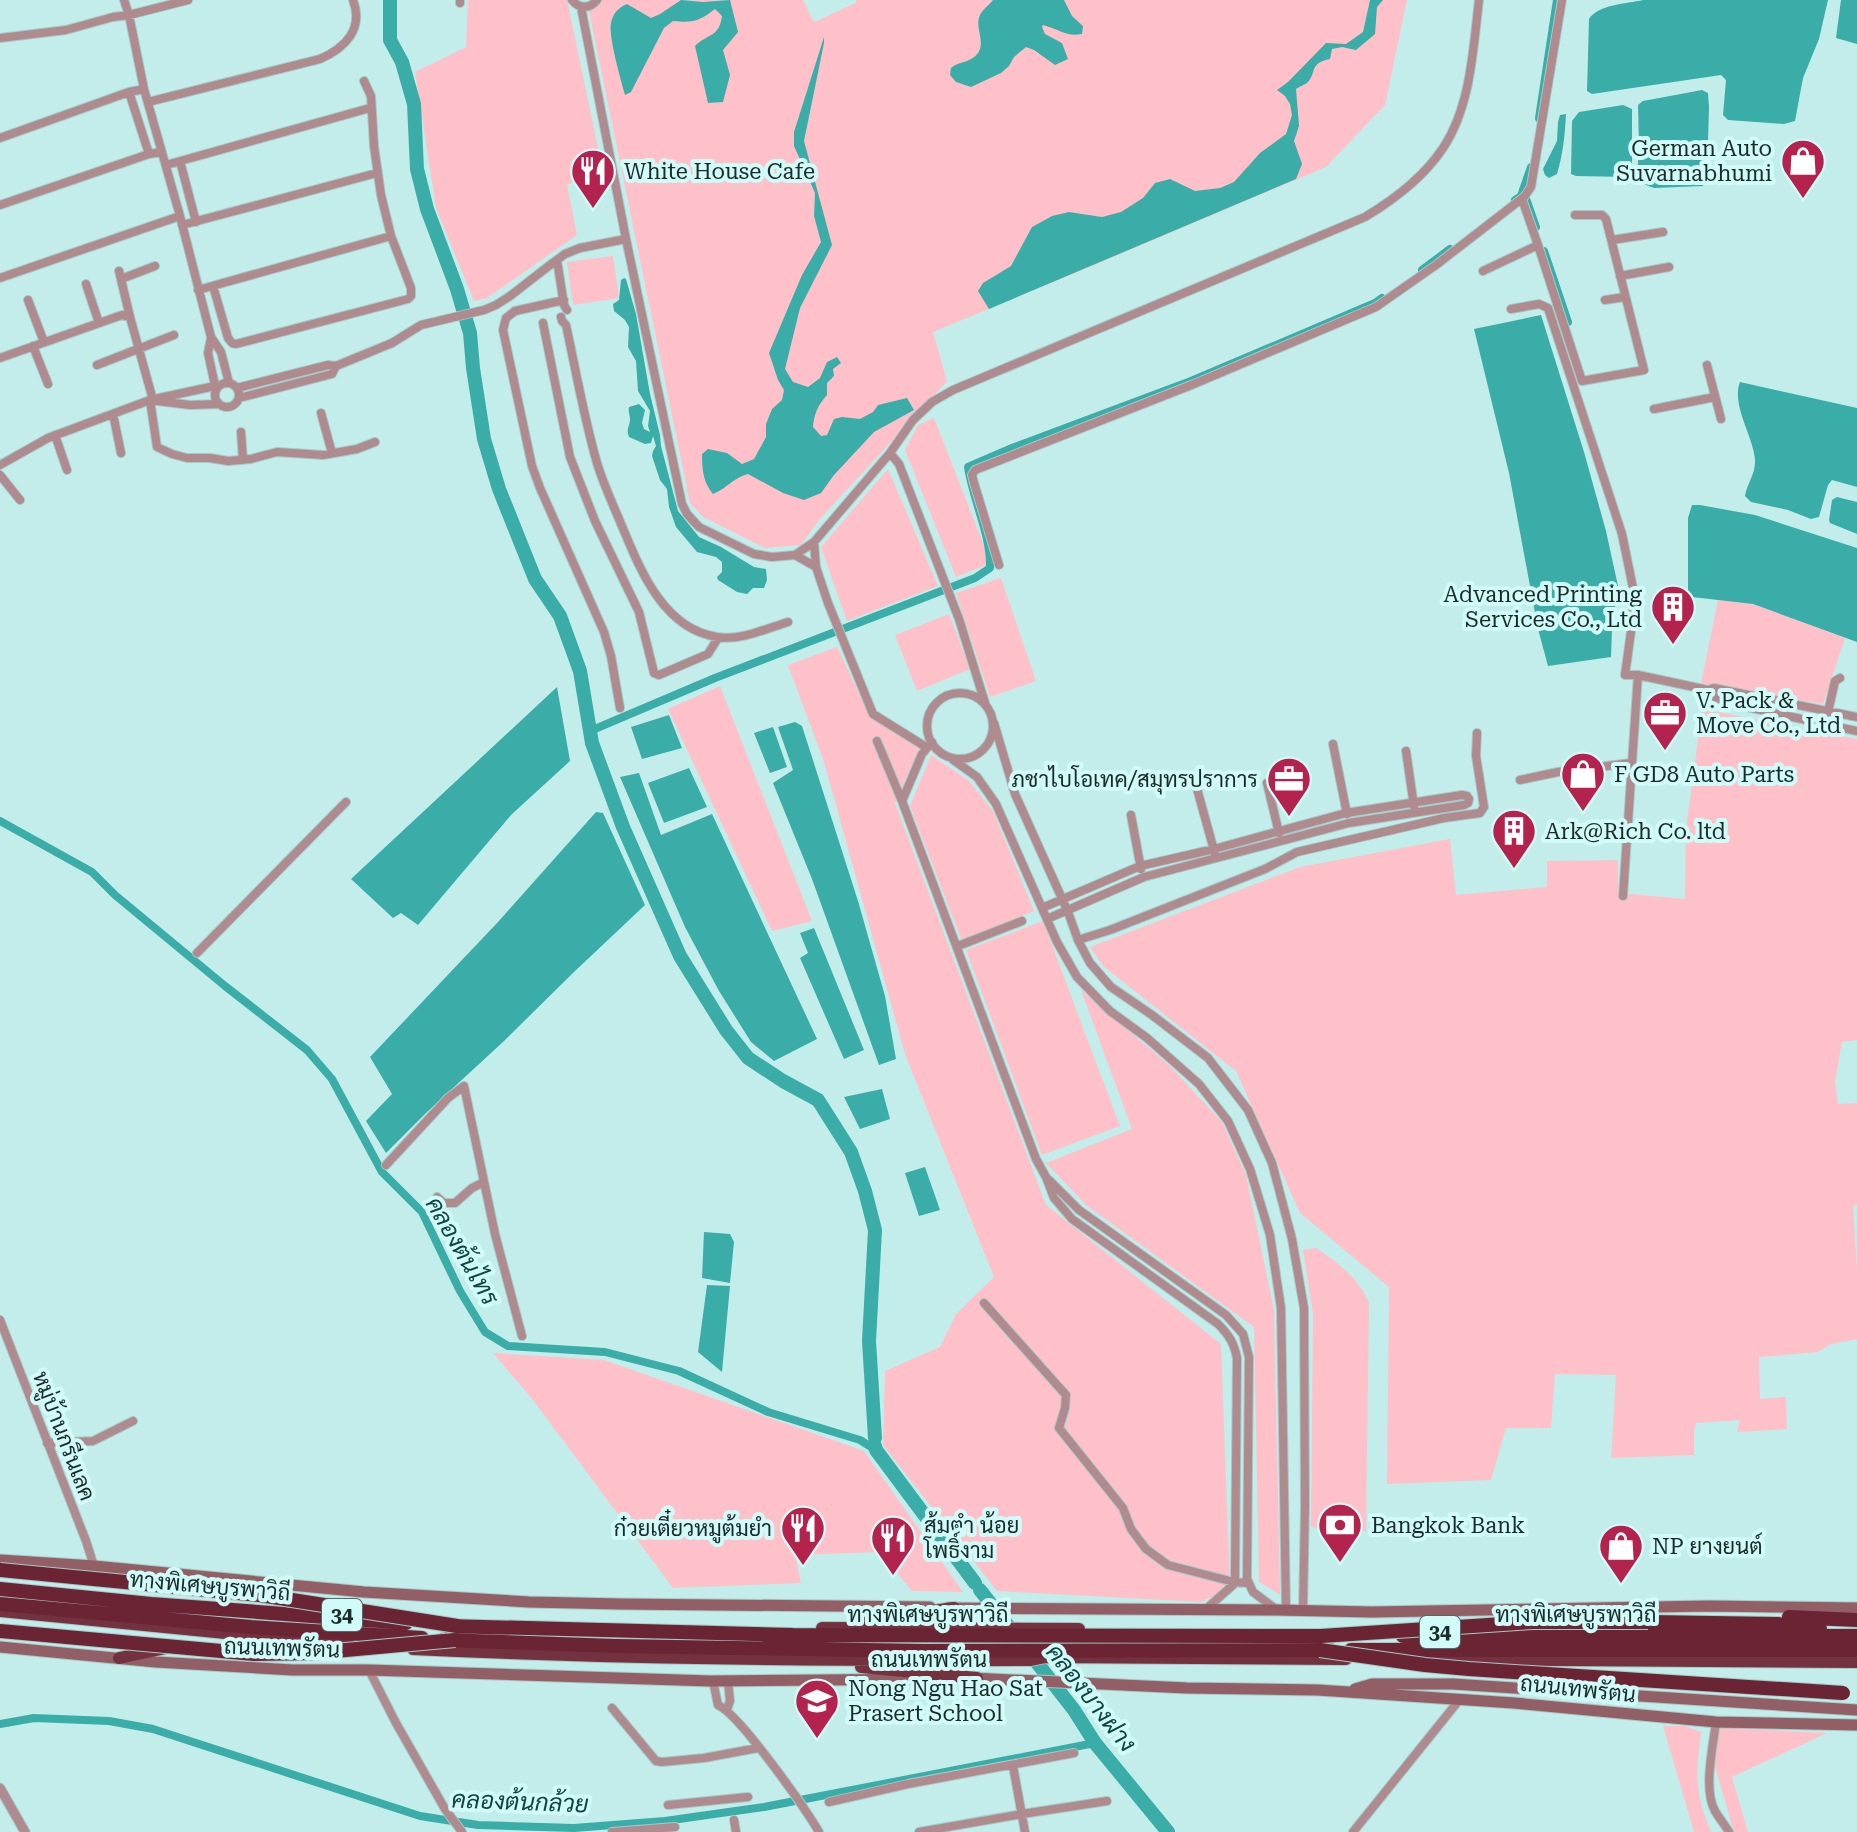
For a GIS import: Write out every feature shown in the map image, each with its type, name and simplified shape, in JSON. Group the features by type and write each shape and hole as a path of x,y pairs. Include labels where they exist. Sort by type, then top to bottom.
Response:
{"highway":[{"path":"0,1570 271,1597 456,1633"},
{"name":"ทางพิเศษบูรพาวิถี","path":"0,1588 332,1618 456,1633"},
{"name":"ถนนเทพรัตน","path":"0,1588 202,1601 327,1614 458,1621 808,1628 1857,1634"},
{"name":"ทางพิเศษบูรพาวิถี","path":"0,1604 265,1628 456,1633 1857,1650"},
{"path":"808,1628 954,1608"},
{"name":"ถนนเทพรัตน","path":"0,1611 325,1643 490,1653 786,1661 1030,1660 1045,1657 1857,1662"},
{"path":"1648,1622 1754,1616 1857,1620"},
{"path":"1321,1643 1533,1622 1777,1624 1857,1634"},
{"path":"0,1631 254,1654 313,1653 456,1633"},
{"name":"ทางพิเศษบูรพาวิถี","path":"1321,1643 1857,1634"},
{"path":"119,1658 232,1635"},
{"path":"1321,1643 1425,1665 1857,1693"},
{"path":"786,1661 977,1678"}],"main road":[{"name":"34","path":"0,1560 364,1592 529,1602 1372,1612 1709,1606 1857,1608"},
{"name":"ถนนเทพรัตน","path":"0,1647 156,1662 293,1670 713,1681 977,1678 1187,1688 1318,1690 1460,1699 1716,1722 1857,1725"},
{"path":"1343,1692 1372,1684 1453,1684 1857,1710"}],"street":[{"path":"124,0 144,89 211,337 221,352 237,403 228,408 219,404 190,405 152,400"},
{"path":"0,38 66,30 188,0"},
{"path":"148,102 320,59 333,53 347,43 355,24 356,7 353,0"},
{"path":"572,0 581,7 680,495 687,514 699,527 754,554 772,557 795,555 814,542 890,453 913,420 953,390 1365,217 1397,196 1423,174 1444,147 1459,115 1469,80 1479,0"},
{"path":"581,7 591,6 597,0"},
{"path":"999,565 974,483 972,475 975,470 1194,384 1376,307 1523,198 1531,187 1562,0"},
{"path":"213,286 228,338 236,344 411,296 411,288 391,236 377,173 371,96 364,81"},
{"path":"0,138 144,89"},
{"path":"129,92 149,154"},
{"path":"166,165 370,108"},
{"path":"0,205 162,152"},
{"path":"180,161 196,222"},
{"path":"0,278 181,221 196,222 377,173"},
{"path":"1523,198 1582,381 1644,370 1606,219 1597,213 1575,215"},
{"path":"1612,240 1663,232"},
{"path":"198,290 391,236"},
{"path":"0,465 55,435 152,400 215,388 224,383 235,390 332,374 336,366 392,343 421,325 484,310 580,248 626,239"},
{"path":"1483,271 1538,245"},
{"path":"557,260 564,310 569,319 566,325 598,466 635,558 655,594 669,611 689,626 718,638 732,638 788,622"},
{"path":"155,266 120,275 152,400 157,447 187,458 228,461 277,452 323,455 357,449 375,442"},
{"path":"1620,276 1669,267"},
{"path":"86,284 99,323"},
{"path":"1605,300 1625,297"},
{"path":"28,300 44,342"},
{"path":"1511,309 1539,304 1548,308 1622,534 1633,588 1633,617 1625,675 1708,690 1714,688 1857,717"},
{"path":"564,310 515,311 506,318 503,330 532,466 604,632 620,708"},
{"path":"0,358 122,315 130,317"},
{"path":"543,323 570,457 595,521 639,612 654,673 659,675 708,654 718,638"},
{"path":"97,365 174,335"},
{"path":"211,337 208,353 219,404"},
{"path":"33,346 48,384"},
{"path":"1707,365 1721,419"},
{"path":"1654,409 1715,397"},
{"path":"321,413 332,453"},
{"path":"113,414 121,453"},
{"path":"241,432 243,460"},
{"path":"55,435 67,470"},
{"path":"890,453 899,464 959,619 1015,794 1090,963 1111,987 1208,1058 1248,1110 1272,1163 1290,1229 1304,1308 1303,1611"},
{"path":"0,475 20,500"},
{"path":"814,542 816,567 831,612 873,714 934,747 977,777 996,804 1057,942 1077,977 1110,1011 1147,1038 1199,1084 1228,1121 1250,1169 1270,1235 1281,1308 1284,1490 1281,1610"},
{"path":"795,555 816,567"},
{"path":"1623,896 1638,675"},
{"path":"1828,712 1835,681 1840,678"},
{"path":"1708,690 1710,695 1733,704 1857,731"},
{"path":"902,801 929,745 926,727 934,705 953,693 976,696 985,703"},
{"path":"952,759 962,760 982,752 989,744 994,723"},
{"path":"1078,940 1265,869 1297,852 1444,818 1480,813 1484,807 1476,756 1477,733"},
{"path":"877,741 958,946 1036,1159 1054,1198 1072,1219 1218,1324 1232,1340 1237,1358 1235,1579 1227,1591 1206,1609"},
{"path":"1333,744 1349,823"},
{"path":"1406,751 1415,813"},
{"path":"1520,780 1631,763"},
{"path":"1267,783 1282,841"},
{"path":"1196,785 1215,854"},
{"path":"1042,908 1140,866 1215,854 1282,841 1349,823 1466,804 1469,799 1465,795 1346,813 1279,831 1215,854 1144,877 1047,919"},
{"path":"197,953 346,802"},
{"path":"1131,815 1144,877"},
{"path":"958,946 1022,921"},
{"path":"386,1165 448,1098 464,1086 495,1234 522,1336"},
{"path":"1046,1177 1079,1210 1226,1315 1243,1334 1249,1357 1248,1583 1253,1592 1281,1610"},
{"path":"437,1197 444,1203 455,1203 484,1182"},
{"path":"1270,1235 1290,1229"},
{"path":"984,1303 1066,1395 1059,1428 1123,1508 1131,1529 1146,1549 1168,1565 1248,1583"},
{"name":"หมู่บ้านกรีนเลค","path":"0,1320 94,1566"},
{"path":"47,1443 93,1441 133,1421"},
{"path":"1284,1490 1305,1489"},
{"path":"369,1670 396,1723 460,1830"},
{"path":"713,1681 718,1705 727,1709 819,1832"},
{"path":"727,1709 730,1701 728,1681"},
{"path":"1353,1832 1460,1699"},
{"path":"612,1708 656,1761 704,1758 758,1748"},
{"path":"1716,1722 1710,1793 1713,1809 1729,1832"},
{"path":"829,1802 1074,1753"},
{"path":"1013,1766 1025,1832"},
{"path":"0,1788 25,1832"},
{"path":"668,1805 748,1797"},
{"path":"919,1832 1107,1801"},
{"path":"734,1820 736,1832"},
{"path":"612,1832 675,1827"}],"shaded area":[{"path":"468,0 567,0 604,176 567,184 577,235 487,298 474,301 436,208 415,72 466,47"},
{"path":"602,0 803,0 814,22 856,3 856,0 1407,0 1385,105 1326,167 933,332 947,381 819,520 801,545 765,548 703,517 690,503 589,11"},
{"path":"613,256 619,298 573,305 567,262"},
{"path":"934,418 988,556 986,565 956,577 905,450 918,425"},
{"path":"888,469 938,586 847,621 821,547"},
{"path":"1001,578 1036,681 990,697 956,593"},
{"path":"1718,600 1753,604 1845,638 1823,704 1701,683"},
{"path":"949,614 970,669 917,691 895,635"},
{"path":"837,647 870,716 920,747 895,803 1046,1205 1221,1344 1230,1588 1201,1602 997,1591 883,1445 885,1371 940,1347 956,1314 994,1277 905,1054 824,762 788,665"},
{"path":"720,686 812,921 772,931 668,709"},
{"path":"1702,709 1857,739 1857,1040 1842,1042 1835,1082 1838,1104 1857,1103 1857,1205 1853,1206 1857,1339 1831,1344 1818,1352 1759,1357 1760,1399 1786,1397 1787,1429 1737,1432 1740,1420 1696,1423 1694,1455 1611,1458 1616,1375 1555,1374 1551,1428 1506,1428 1491,1480 1387,1484 1389,1287 1300,1213 1236,1071 1103,966 1090,947 1300,867 1450,839 1456,895 1547,887 1547,861 1618,860 1618,893 1685,899 1686,829"},
{"path":"931,755 969,781 993,811 1034,911 962,941 910,806"},
{"path":"1043,921 1120,1126 1042,1155 966,950"},
{"path":"1081,990 1170,1066 1222,1122 1246,1175 1274,1310 1280,1595 1259,1582 1254,1327 1086,1205 1046,1163 1132,1129"},
{"path":"1316,1248 1353,1278 1369,1303 1366,1531 1311,1527 1313,1314 1303,1250"},
{"path":"493,1353 604,1360 864,1451 963,1592 912,1591 880,1552 795,1555 801,1583 673,1588 533,1400"},
{"path":"1663,1726 1685,1726 1701,1732 1698,1783 1711,1832 1694,1832"},
{"path":"1719,1728 1827,1733 1732,1777 1748,1832 1734,1832 1713,1760"}],"water":[{"path":"681,0 730,0 738,32 723,50 730,75 723,102 708,103 695,46 721,23 722,16 715,9 696,20 673,21 664,28 631,92 625,95 611,38 611,23 615,14 627,4 651,18"},
{"path":"993,0 1064,0 1072,16 1083,26 1082,34 1042,27 1045,34 1062,43 1068,59 1055,65 1026,47 1001,73 971,87 956,82 950,75 951,68 978,53 981,44 979,20 982,11"},
{"path":"1370,0 1383,0 1377,7 1375,34 1356,50 1342,47 1332,49 1330,59 1319,63 1308,82 1296,89 1299,126 1294,141 1302,164 1296,179 989,309 978,291 983,283 1011,266 1032,227 1052,216 1069,212 1102,217 1121,212 1143,198 1155,183 1170,179 1195,191 1220,188 1234,182 1260,153 1286,134 1292,115 1290,104 1277,90 1326,43 1346,44 1363,32"},
{"path":"1643,0 1828,0 1819,39 1803,78 1795,121 1784,124 1728,120 1723,115 1726,80 1721,75 1592,94 1587,91 1589,19 1606,7"},
{"path":"1841,0 1857,0 1857,44 1836,38"},
{"path":"824,37 804,141 832,245 800,308 785,369 793,382 808,387 820,378 827,362 837,357 841,363 833,369 834,376 827,383 827,395 814,418 813,427 821,436 827,435 834,419 860,419 873,412 878,405 907,398 914,410 874,432 821,493 804,500 783,493 748,474 713,494 704,476 702,454 708,449 727,453 742,464 754,459 766,437 766,424 772,409 782,400 784,390 769,353 802,275 821,242 814,216 815,193 794,146 794,132"},
{"path":"1702,90 1708,93 1709,107 1707,177 1703,186 1654,188 1638,182 1638,105 1643,101"},
{"path":"1623,105 1632,109 1632,173 1628,177 1571,174 1572,121 1579,112"},
{"path":"1566,114 1559,167 1557,174 1549,178 1543,169 1557,141 1560,115"},
{"path":"624,278 636,314 661,446 678,511 699,537 754,567 766,569 764,588 753,588 747,594 737,592 718,580 722,562 716,557 697,552 676,527 667,489 660,480 652,456 656,446 653,436 651,443 645,444 629,437 629,407 639,404 645,410 642,423 644,429 650,432 650,411 638,391 636,361 628,347 629,327 614,311 613,304 619,300 621,280"},
{"path":"1541,315 1584,452 1618,586 1611,657 1548,666 1538,629 1509,473 1474,329"},
{"path":"1740,382 1857,408 1857,487 1832,480 1819,517 1811,519 1751,502 1745,496 1755,459 1738,400"},
{"path":"1837,497 1857,502 1857,534 1830,523 1832,500"},
{"path":"1692,505 1755,515 1857,548 1857,642 1753,604 1688,594 1688,518"},
{"path":"557,687 570,761 511,815 418,925 401,913 393,918 351,879"},
{"path":"669,715 682,748 642,759 631,727"},
{"path":"795,722 802,726 885,996 896,1059 879,1065 812,879 773,783 793,770 778,727"},
{"path":"773,727 787,767 770,773 754,733"},
{"path":"689,768 707,807 664,823 648,783"},
{"path":"639,773 661,835 712,814 817,1039 774,1061 751,1042 685,927 620,777"},
{"path":"596,812 603,813 645,905 386,1153 366,1121 392,1094 370,1057 498,922"},
{"path":"814,928 864,1050 844,1059 800,958 808,953 800,933"},
{"path":"882,1089 890,1119 860,1129 844,1097"},
{"path":"925,1167 940,1210 919,1216 905,1173"},
{"path":"704,1232 730,1234 734,1242 730,1283 702,1278"},
{"path":"707,1285 730,1286 722,1372 698,1352"}],"waterway":[{"path":"390,0 390,40 402,62 414,104 417,169 427,209 470,333 484,439 499,489 535,579 560,616 580,671 592,743 623,827 680,956 726,1030 748,1058 818,1100 851,1152 865,1191 875,1230 869,1341 875,1438"},
{"path":"1539,118 1557,0"},
{"path":"1515,200 1521,196 1531,167"},
{"path":"1523,190 1536,227"},
{"path":"1422,270 1450,249"},
{"path":"1544,251 1568,322"},
{"path":"590,731 715,678 975,578 990,568 990,555 968,467 1191,381 1382,298"},
{"name":"คลองต้นไทร","path":"0,821 92,872 115,895 307,1050 332,1079 382,1172 422,1212 460,1291 485,1332 508,1346 605,1352 679,1371 768,1412 860,1440 876,1450"},
{"name":"คลองบางฝาง","path":"875,1446 975,1583"},
{"name":"คลองบางฝาง","path":"980,1590 1074,1710 1095,1743 1168,1832"},
{"name":"คลองต้นกล้วย","path":"0,1724 34,1718 109,1721 153,1729 420,1816 478,1825 574,1828 665,1821 764,1807 1095,1743"}],"place":[{"name":"German Auto Suvarnabhumi","path":"1803,200"},
{"name":"White House Cafe","path":"593,210"},
{"name":"Advanced Printing Services Co., Ltd","path":"1673,646"},
{"name":"V. Pack & Move Co., Ltd","path":"1665,752"},
{"name":"F GD8 Auto Parts","path":"1583,813"},
{"name":"ภชาไบโอเทค/สมุทรปราการ","path":"1289,818"},
{"name":"Ark@Rich Co. ltd","path":"1514,870"},
{"name":"Bangkok Bank","path":"1340,1564"},
{"name":"ก๋วยเตี๋ยวหมูต้มยำ","path":"803,1567"},
{"name":"ส้มตำ น้อย โพธิ์งาม","path":"893,1577"},
{"name":"NP ยางยนต์","path":"1621,1585"},
{"name":"Nong Ngu Hao Sat Prasert School","path":"817,1740"}]}
